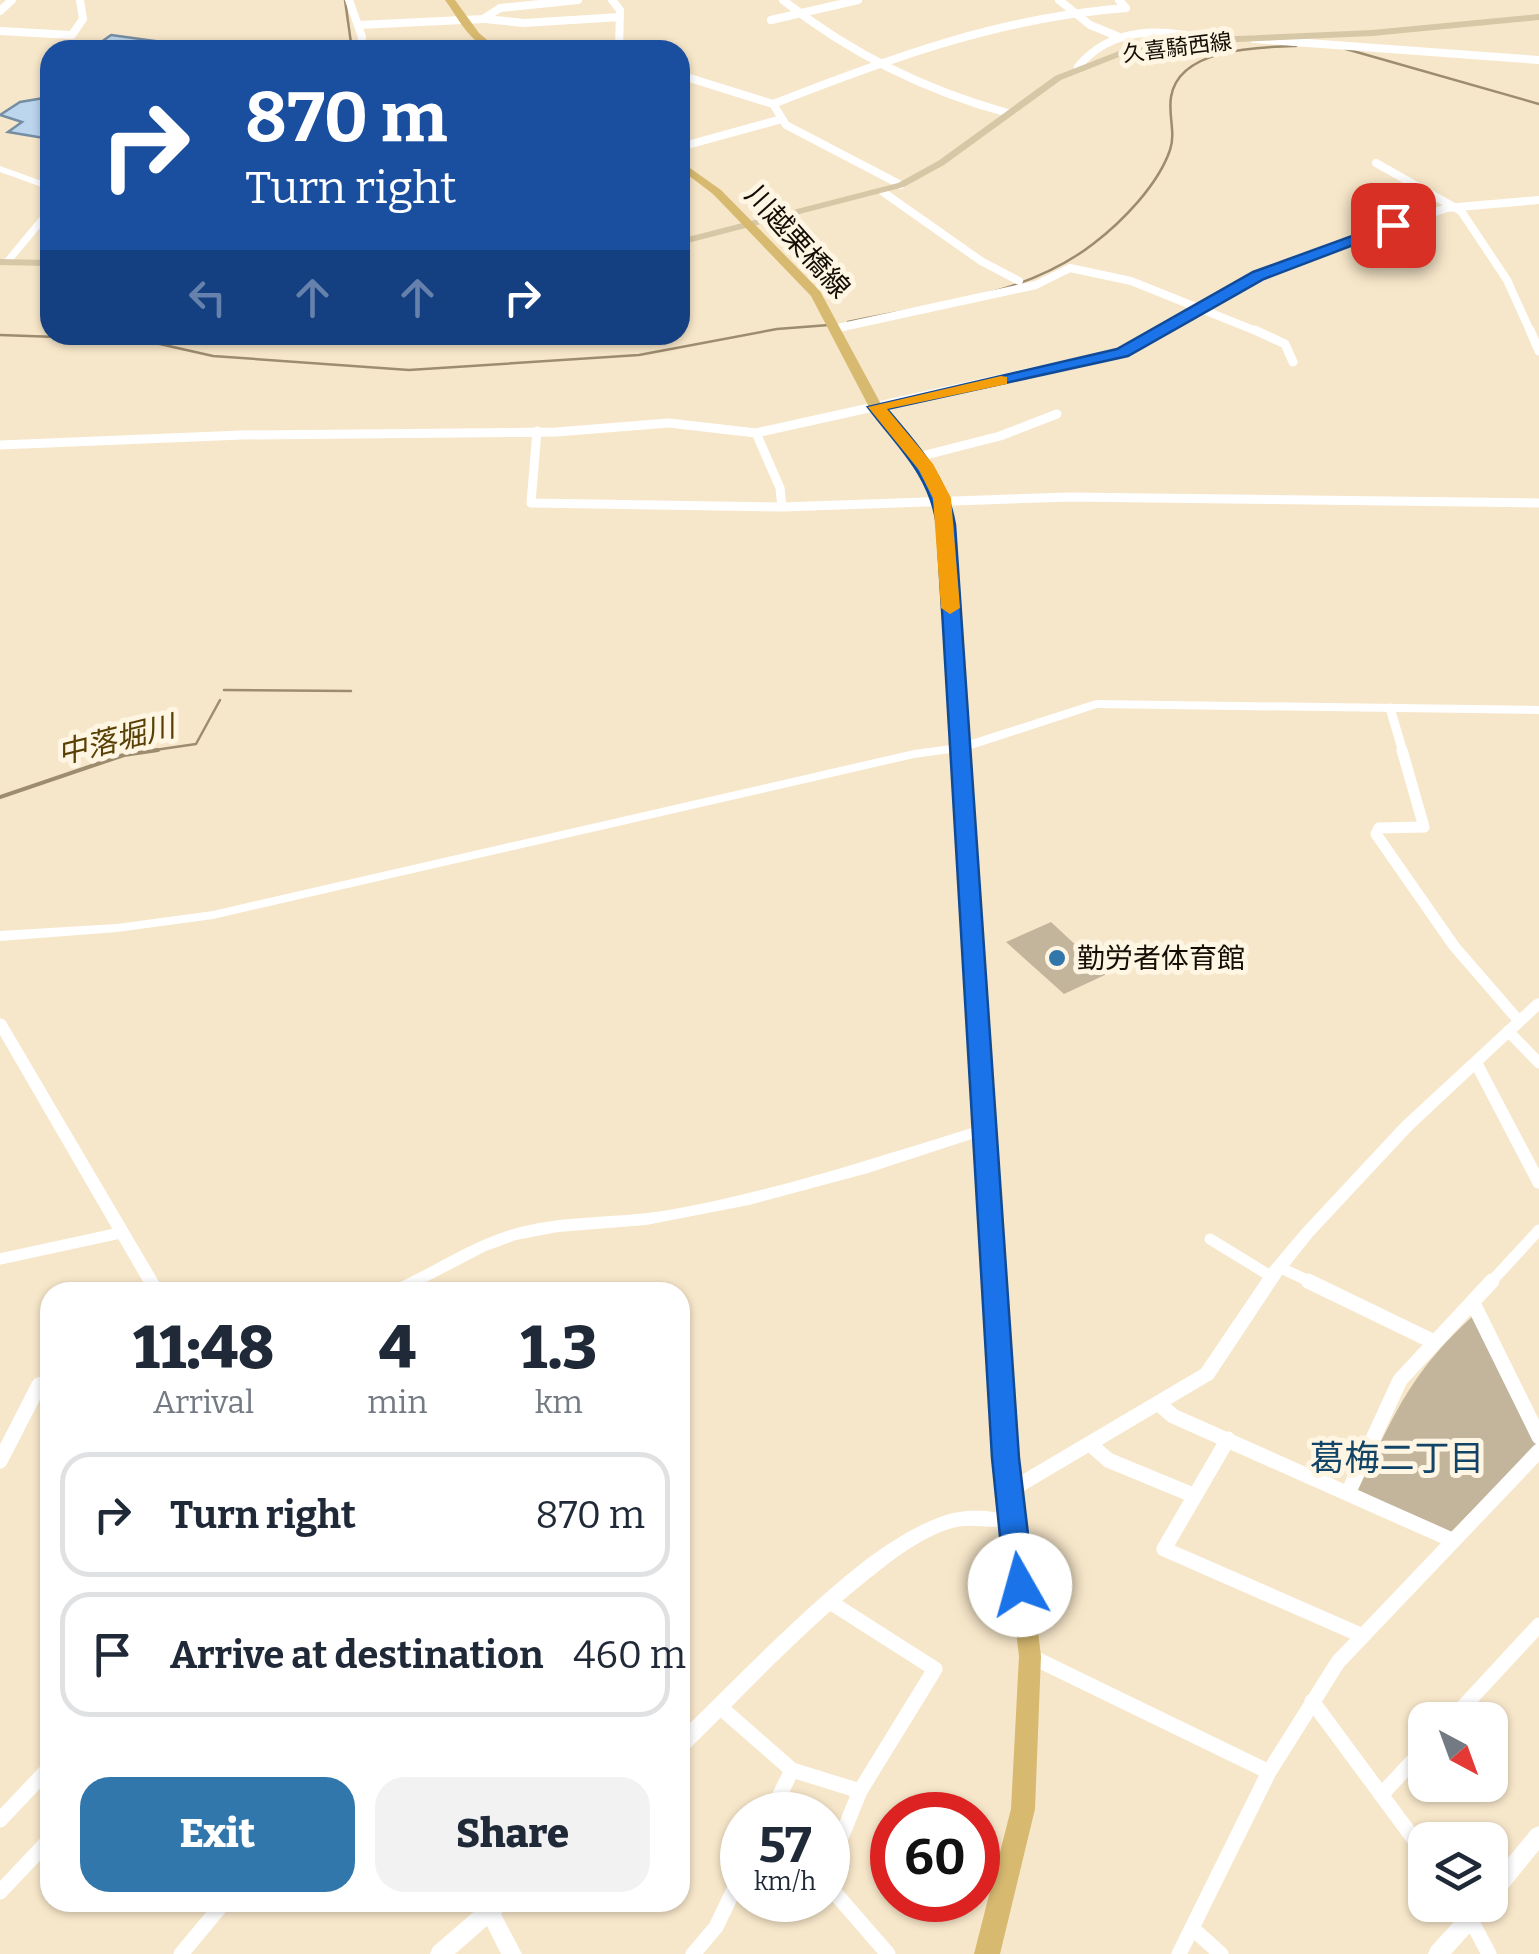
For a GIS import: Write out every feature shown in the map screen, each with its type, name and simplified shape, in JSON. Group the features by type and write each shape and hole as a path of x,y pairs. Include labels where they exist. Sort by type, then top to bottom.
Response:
{"main road":[{"path":"450,0 483,40"},
{"name":"久喜騎西線","path":"690,240 749,228 901,185 941,163 1078,67 1128,51 1208,40 1340,40 1539,16"},
{"name":"川越栗橋線","path":"690,172 716,192 805,280 838,328 876,407 918,456 942,498 1009,1491 1030,1656 1023,1809 987,1954"},
{"path":"4,262 40,264"}],"street":[{"path":"0,11 12,0"},
{"path":"0,31 72,34 83,19 80,0"},
{"path":"349,0 359,25 360,40"},
{"path":"483,19 500,8 578,0"},
{"path":"612,0 620,17 619,40"},
{"path":"783,0 878,64 952,99 1008,113"},
{"path":"771,20 858,0"},
{"path":"1058,0 1070,12 1116,36"},
{"path":"690,78 773,104 878,64 1070,12 1126,8 1119,0"},
{"path":"359,25 483,19 524,23 620,17"},
{"path":"1078,67 1116,36 1143,33 1208,40"},
{"path":"1340,40 1539,60"},
{"path":"773,104 782,119 901,185"},
{"path":"690,144 782,119"},
{"path":"1376,163 1456,206 1507,280 1539,351"},
{"path":"0,169 40,183"},
{"path":"883,192 982,262 1020,280"},
{"path":"0,446 199,436 537,430 669,423 756,433 1122,352 1296,258 1456,206 1539,200"},
{"path":"4,262 40,221"},
{"path":"838,328 1022,288 1070,268 1131,281 1285,344 1293,362"},
{"path":"918,456 1000,436 1057,414"},
{"path":"537,430 531,503 782,507 942,498 1539,504"},
{"path":"756,433 780,488 782,507"},
{"path":"0,936 117,928 213,915 914,754 961,748 1096,704 1539,710"},
{"path":"1390,708 1424,827 1378,828 1376,834 1539,1063"},
{"path":"1009,1491 1212,1369 1276,1272 1407,1126 1539,1003"},
{"path":"0,1023 151,1282"},
{"path":"1475,1062 1539,1183"},
{"path":"412,1282 495,1241 553,1226 648,1220 734,1204 865,1171 985,1129"},
{"path":"1348,1493 1400,1380 1539,1230"},
{"path":"0,1260 120,1233"},
{"path":"1210,1239 1432,1342"},
{"path":"1473,1302 1539,1437"},
{"path":"0,1461 40,1385"},
{"path":"1159,1404 1173,1416 1452,1540"},
{"path":"1228,1439 1164,1549 1362,1636"},
{"path":"1090,1444 1108,1460 1195,1496"},
{"path":"1179,1954 1269,1772 1312,1701 1362,1636 1539,1451"},
{"path":"690,1736 830,1602 907,1543 944,1523 976,1518 1012,1520"},
{"path":"830,1602 935,1669 860,1791 850,1816"},
{"path":"1468,1702 1539,1624"},
{"path":"1030,1656 1269,1772"},
{"path":"1312,1701 1408,1831"},
{"path":"720,1707 792,1770 860,1791"},
{"path":"1382,1795 1408,1767"},
{"path":"781,1792 792,1770"},
{"path":"0,1820 40,1778"},
{"path":"1508,1873 1539,1834"},
{"path":"0,1892 40,1849"},
{"path":"850,1910 888,1954"},
{"path":"181,1954 216,1912"},
{"path":"450,1951 486,1912"},
{"path":"495,1912 512,1954"},
{"path":"693,1954 720,1919"},
{"path":"1438,1954 1462,1922"},
{"path":"1477,1922 1489,1954"},
{"path":"1192,1928 1221,1954"}],"shaded area":[{"name":"勤労者体育館","path":"1051,922 1107,974 1064,994 1006,942"},
{"path":"1473,1316 1537,1444 1450,1533 1358,1490 1418,1376"}],"building":[{"path":"111,35 148,40 104,40"},
{"path":"40,99 40,137 8,132 22,122 0,115 20,102"}],"waterway":[{"path":"345,0 351,40"},
{"path":"848,322 1007,288 1066,262 1116,225 1157,176 1172,144 1171,97 1177,81 1189,68 1222,54 1296,46"},
{"path":"1346,49 1539,104"},
{"path":"164,345 213,356 409,370 639,355 777,329 829,325"},
{"path":"0,335 40,336"},
{"path":"224,690 351,691"},
{"name":"中落堀川","path":"141,752 196,744 220,700"},
{"name":"中落堀川","path":"0,797 124,755 158,750"}],"slow traffic":[{"path":"950,608 942,498 927,468 876,407 1001,381"}],"place":[{"name":"勤労者体育館","path":"1057,958"}],"district":[{"name":"葛梅二丁目","path":"1397,1458"}],"route":[{"path":"1020,1585 1006,1458 946,525 942,498 927,468 876,407 1122,352 1296,258 1393,225"}]}
